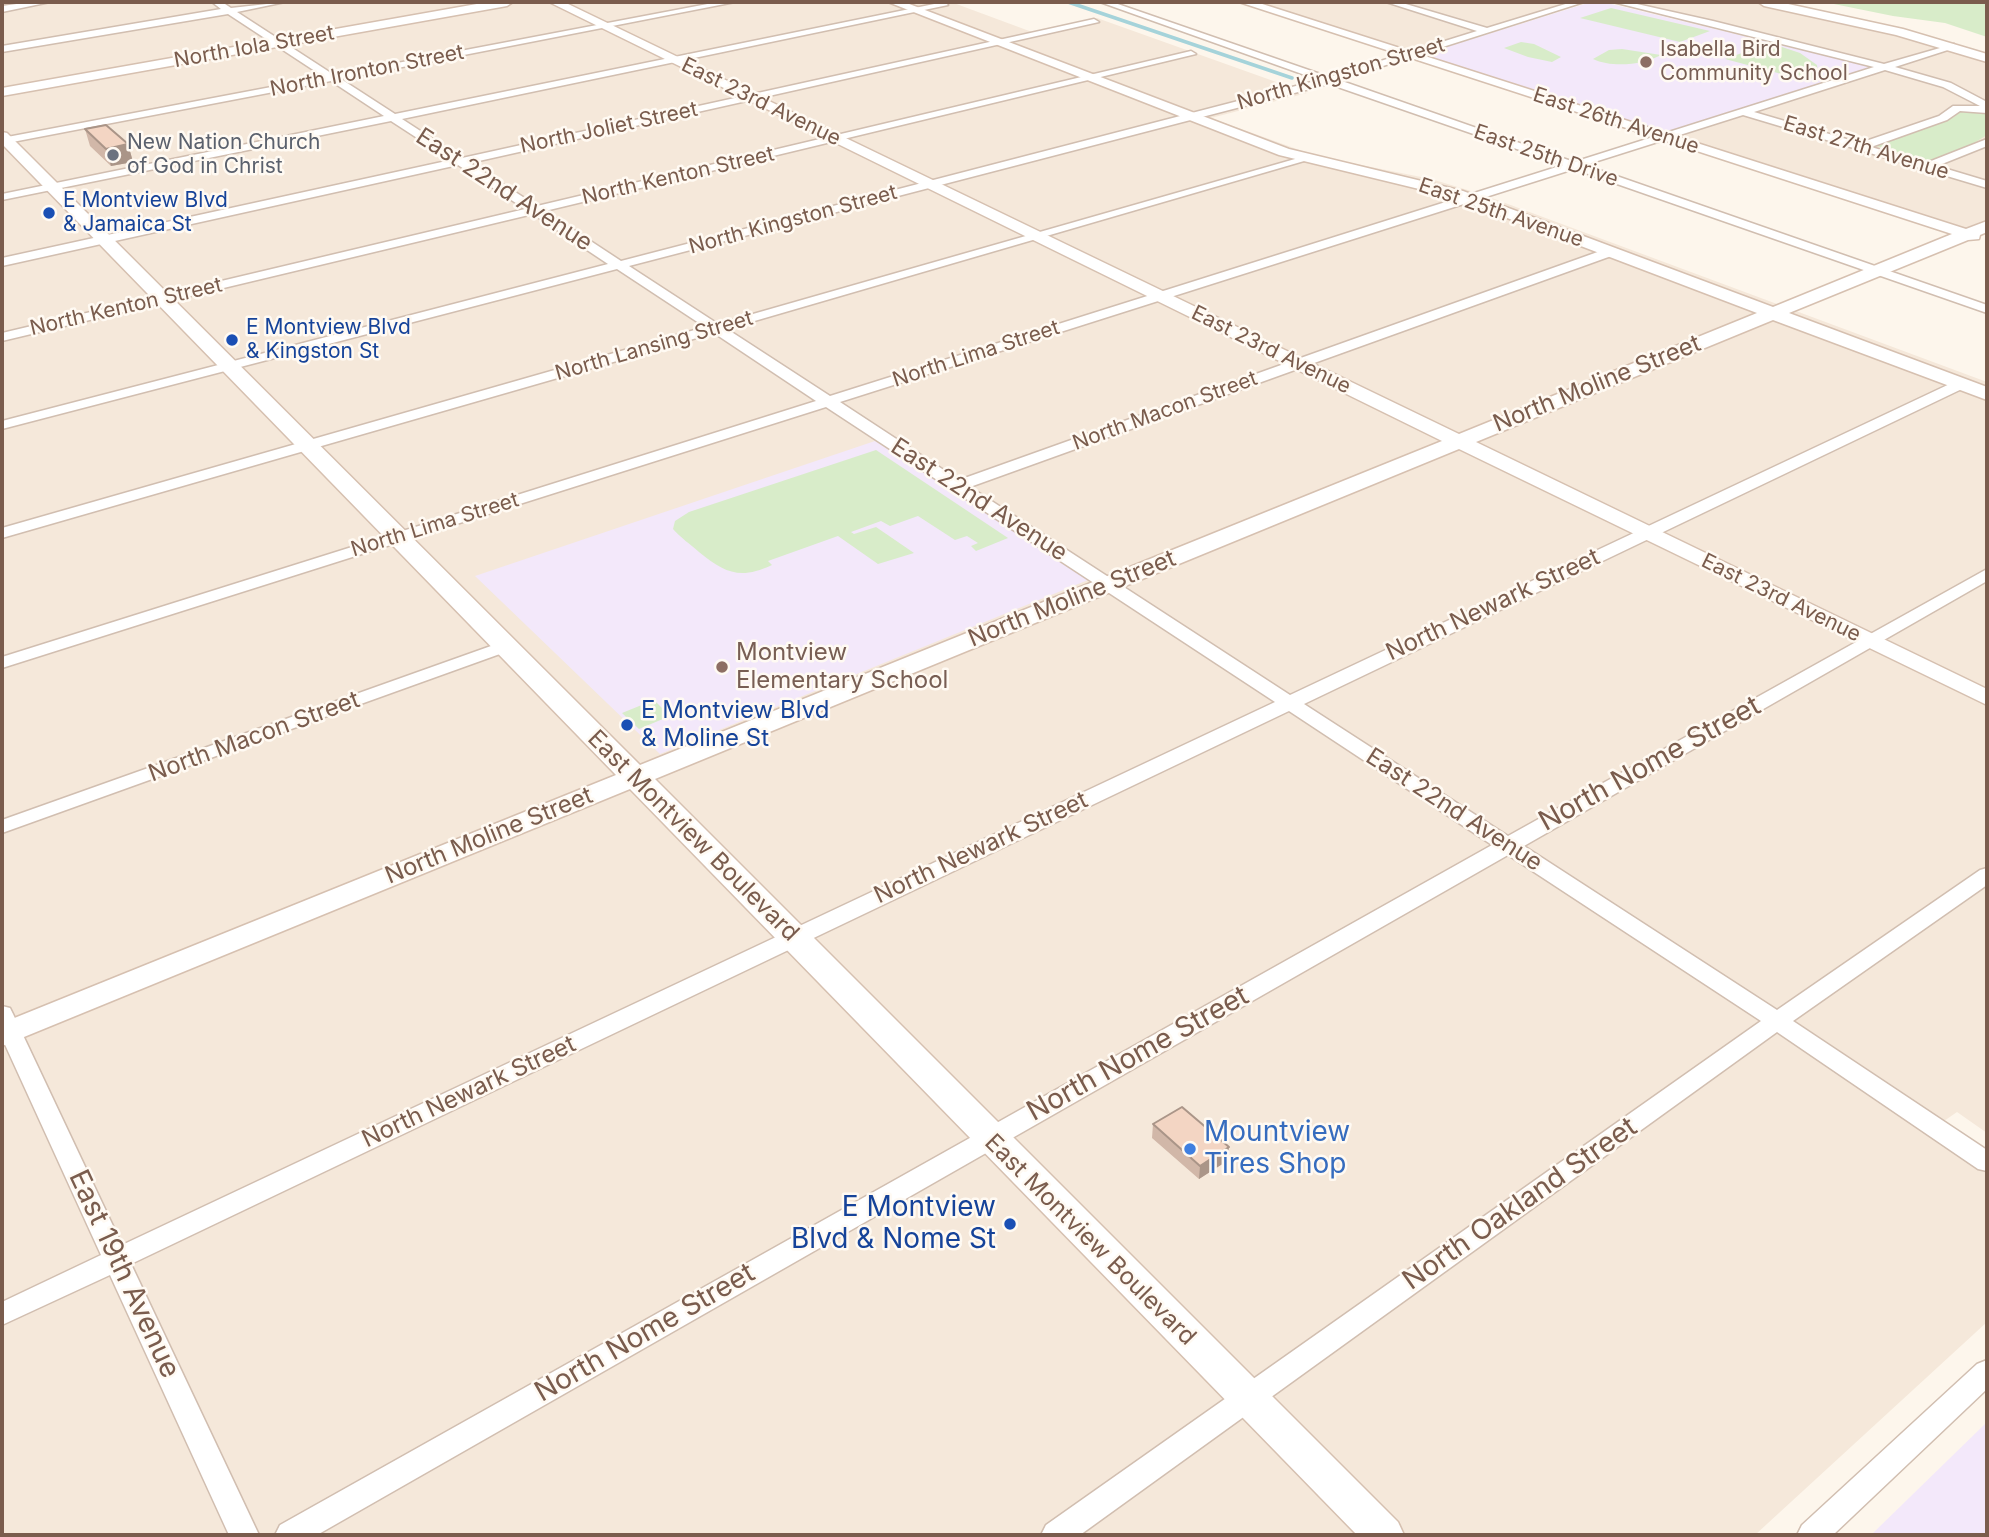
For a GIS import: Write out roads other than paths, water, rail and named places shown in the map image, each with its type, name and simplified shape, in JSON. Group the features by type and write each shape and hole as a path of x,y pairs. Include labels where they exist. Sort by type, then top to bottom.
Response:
{"street":[{"path":"2,9 46,2"},
{"path":"2,49 222,6 281,2"},
{"name":"North Iola Street","path":"2,92 506,2"},
{"name":"East 23rd Avenue","path":"555,2 1987,698"},
{"name":"North Ironton Street","path":"3,139 732,2"},
{"name":"East 25th Avenue","path":"894,2 1307,159 1419,184 1467,198 1987,394"},
{"name":"East 25th Drive","path":"1104,2 1987,309"},
{"path":"1118,6 1139,2"},
{"name":"East 26th Avenue","path":"1245,2 1987,240"},
{"path":"1390,2 1488,31"},
{"name":"North Kingston Street","path":"2,425 1327,81 1580,2"},
{"path":"1617,2 1886,68 1939,84 1976,99 1987,109"},
{"path":"1764,2 1951,46 1987,58"},
{"path":"1787,2 1905,28 1987,51"},
{"path":"2,197 944,5"},
{"path":"1416,10 1433,5"},
{"name":"East 22nd Avenue","path":"222,6 1777,1021 1987,1162"},
{"name":"North Joliet Street","path":"2,262 1094,22"},
{"name":"North Lima Street","path":"2,663 1951,46"},
{"name":"North Kenton Street","path":"2,337 1191,54"},
{"path":"1939,84 1953,93 1957,108"},
{"path":"1957,108 1987,109"},
{"path":"1860,147 1943,118 1957,108"},
{"name":"East 27th Avenue","path":"1744,112 1987,185"},
{"name":"East Montview Boulevard","path":"3,139 1384,1535"},
{"path":"1926,167 1987,142"},
{"name":"North Lansing Street","path":"2,533 1307,159"},
{"name":"North Moline Street","path":"4,1026 635,777 1987,226"},
{"name":"North Macon Street","path":"957,486 1611,251"},
{"name":"North Newark Street","path":"2,1314 1961,384"},
{"name":"North Nome Street","path":"290,1535 1987,573"},
{"name":"North Macon Street","path":"2,827 505,646"},
{"name":"North Oakland Street","path":"1056,1535 1777,1021 1987,876"},
{"name":"East 19th Avenue","path":"4,1026 117,1259 244,1535"},
{"path":"1812,1535 1987,1372"}],"waterway":[{"path":"1068,2 1292,78"}],"place":[{"name":"Isabella Bird Community School","path":"1646,62"},
{"name":"New Nation Church of God in Christ","path":"113,155"},
{"name":"E Montview Blvd & Jamaica St","path":"49,213"},
{"name":"E Montview Blvd & Kingston St","path":"232,340"},
{"name":"Montview Elementary School","path":"722,667"},
{"name":"E Montview Blvd & Moline St","path":"627,725"},
{"name":"Mountview Tires Shop","path":"1190,1149"},
{"name":"E Montview Blvd & Nome St","path":"1010,1224"}]}
